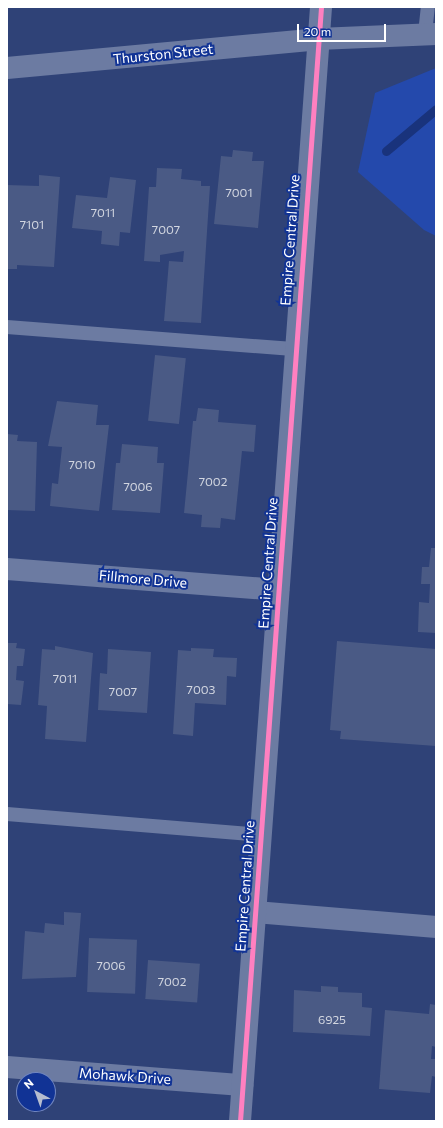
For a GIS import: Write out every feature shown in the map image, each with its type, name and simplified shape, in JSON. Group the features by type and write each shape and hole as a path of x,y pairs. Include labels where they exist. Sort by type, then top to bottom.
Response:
{"street":[{"name":"Empire Central Drive","path":"240,1121 294,350 321,7"},
{"name":"Thurston Street","path":"7,68 318,39 430,34"},
{"name":"Fillmore Drive","path":"7,569 278,590"},
{"path":"255,912 436,927"},
{"name":"Mohawk Drive","path":"7,1067 242,1085"}],"lane":[{"path":"428,7 430,34"},
{"path":"7,327 294,350"},
{"path":"7,814 261,835"}],"shaded area":[{"path":"436,68 436,236 424,230 358,172 375,93"}],"building":[{"path":"233,150 253,152 252,161 264,161 258,228 214,224 221,156 232,157"},
{"path":"157,168 182,169 181,179 201,181 201,186 210,186 201,323 164,321 169,261 183,262 184,251 160,255 160,262 144,261 149,187 156,187"},
{"path":"39,175 60,177 54,267 17,265 17,269 7,269 7,185 39,186"},
{"path":"110,177 136,180 130,233 120,232 119,246 101,244 102,231 72,228 76,195 107,198"},
{"path":"155,355 186,358 179,424 148,421"},
{"path":"57,401 98,405 96,425 109,425 99,511 50,506 52,483 58,484 62,447 48,446"},
{"path":"198,408 219,410 218,422 256,425 254,452 242,451 235,520 221,518 220,528 201,527 202,515 184,513 193,421 196,421"},
{"path":"7,434 18,435 17,441 37,442 35,511 7,510"},
{"path":"122,444 158,447 157,463 164,463 160,513 112,510 116,463 120,463"},
{"path":"431,548 436,548 436,633 418,632 419,602 429,603 430,584 421,584 422,567 429,567"},
{"path":"337,641 436,649 436,746 340,739 341,731 330,730"},
{"path":"7,643 17,643 16,648 25,649 23,666 17,666 16,680 24,681 21,705 7,704"},
{"path":"55,646 93,653 86,742 45,739 47,706 38,705 42,649 55,650"},
{"path":"191,648 214,649 213,657 237,658 236,677 227,676 226,705 195,703 193,736 173,734 178,650 191,651"},
{"path":"108,649 151,652 147,713 98,710 100,673 107,674"},
{"path":"64,912 81,913 76,977 22,979 25,931 44,933 45,923 64,925"},
{"path":"89,938 137,940 135,994 87,992"},
{"path":"148,960 200,964 197,1003 145,999"},
{"path":"321,986 338,987 338,992 362,993 362,1007 372,1008 370,1036 293,1032 294,990 321,992"},
{"path":"430,1004 436,1005 436,1047 432,1046 431,1059 436,1059 436,1077 432,1076 430,1093 379,1089 385,1010 429,1014"}],"waterway":[{"path":"386,151 436,109"}],"cycle path":[{"path":"240,1121 321,7"}]}
